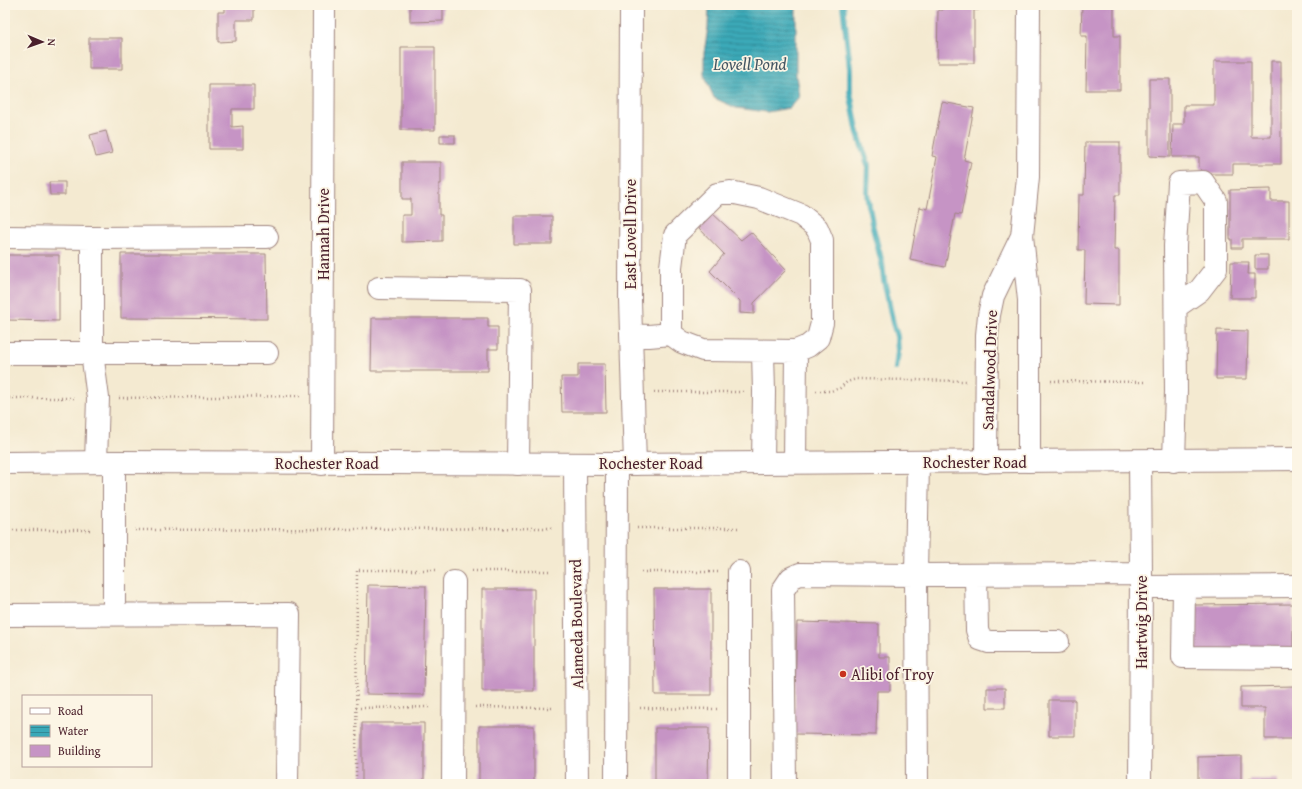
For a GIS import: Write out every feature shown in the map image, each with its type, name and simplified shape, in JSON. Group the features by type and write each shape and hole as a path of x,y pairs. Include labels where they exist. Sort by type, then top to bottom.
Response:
{"street":[{"name":"Hannah Drive","path":"322,464 324,5"},
{"name":"East Lovell Drive","path":"626,464 631,335 631,5"},
{"name":"Sandalwood Drive","path":"1029,5 1028,177 1022,236 1029,300 1029,461"},
{"path":"1174,461 1176,391 1175,246 1179,183 1203,182 1216,201 1216,269 1199,291 1176,307"},
{"path":"631,335 649,336 671,334 682,342 703,350 763,352 796,351 808,346 818,338 822,323 822,240 817,228 801,214 759,198 730,192 717,194 675,236 671,267 671,334"},
{"name":"Sandalwood Drive","path":"986,462 987,335 989,315 993,296 1022,236"},
{"path":"5,237 267,237"},
{"path":"92,238 92,353 105,462 114,614"},
{"path":"378,288 520,290 518,464"},
{"path":"795,462 796,351"},
{"path":"763,352 763,463"},
{"path":"5,353 267,353"},
{"name":"Rochester Road","path":"5,463 626,464 1297,460"},
{"name":"Hartwig Drive","path":"1140,461 1140,784"},
{"path":"917,784 916,575 918,462"},
{"name":"Alameda Boulevard","path":"575,464 577,784"},
{"path":"616,784 626,464"},
{"path":"739,572 739,784"},
{"path":"453,784 454,574"},
{"path":"785,784 784,590 791,578 800,574 976,575 1141,580 1184,587 1297,586"},
{"path":"976,575 977,630 980,639 989,642 1058,642"},
{"path":"1184,587 1183,657 1297,658"},
{"path":"5,615 289,614 287,784"}],"path":[{"path":"811,391 831,391 856,379 970,381"},
{"path":"1046,381 1146,382"},
{"path":"648,392 745,392"},
{"path":"112,398 307,396"},
{"path":"5,398 78,398"},
{"path":"134,530 558,528"},
{"path":"634,528 740,528"},
{"path":"5,530 98,530"},
{"path":"356,784 357,570 454,574 552,571"},
{"path":"640,572 739,572"},
{"path":"356,708 437,707"},
{"path":"470,707 552,708"},
{"path":"640,708 721,709"}],"water":[{"name":"Lovell Pond","path":"709,5 796,5 796,75 799,97 789,108 767,112 736,108 714,98 704,75 704,53 708,27"}],"building":[{"path":"225,5 254,5 254,20 236,20 236,41 218,42 218,12 225,12"},
{"path":"410,5 443,5 443,21 410,22"},
{"path":"943,5 979,5 979,10 974,10 974,63 937,63 938,10 943,10"},
{"path":"1082,5 1114,5 1114,36 1120,36 1120,90 1086,90 1087,36 1081,36"},
{"path":"89,38 122,38 122,69 89,69"},
{"path":"401,47 435,47 435,130 401,130"},
{"path":"1214,61 1251,61 1251,137 1271,137 1271,61 1281,61 1281,164 1233,164 1233,174 1205,174 1199,167 1199,157 1172,157 1173,124 1184,124 1184,105 1214,105"},
{"path":"1149,79 1170,79 1170,157 1149,156"},
{"path":"209,85 254,85 254,109 232,109 232,127 243,126 243,149 209,149"},
{"path":"942,102 974,108 964,160 971,162 961,215 955,214 945,267 910,260 920,207 927,209 937,157 932,156"},
{"path":"106,131 112,153 96,157 90,135"},
{"path":"440,135 455,135 455,143 440,143"},
{"path":"1085,142 1120,142 1120,195 1115,195 1114,250 1119,250 1119,305 1084,304 1085,250 1078,250 1079,195 1084,195"},
{"path":"402,162 441,162 439,215 442,215 442,241 402,242 402,215 411,215 411,199 402,199"},
{"path":"49,182 65,182 65,195 50,195"},
{"path":"1271,189 1271,201 1289,201 1289,239 1242,239 1242,248 1232,248 1232,239 1230,239 1230,190"},
{"path":"711,212 741,240 751,232 786,270 754,303 754,314 740,313 740,301 710,271 724,254 697,226"},
{"path":"514,216 552,216 552,244 514,244"},
{"path":"121,254 266,254 267,319 121,318"},
{"path":"5,255 59,255 59,321 5,320"},
{"path":"1255,255 1268,255 1268,269 1255,269"},
{"path":"1231,262 1249,262 1248,274 1255,274 1255,298 1230,298"},
{"path":"372,318 488,318 488,327 498,327 498,349 488,349 488,371 371,371"},
{"path":"1217,330 1248,331 1247,379 1216,379"},
{"path":"578,364 605,364 606,412 562,412 561,377 578,377"},
{"path":"368,585 426,586 424,695 366,694"},
{"path":"482,589 534,589 534,691 482,691"},
{"path":"654,589 711,589 711,695 655,695"},
{"path":"1293,604 1293,652 1193,652 1193,605"},
{"name":"Alibi of Troy","path":"797,622 879,624 879,657 890,657 890,691 877,691 876,735 794,734"},
{"path":"1297,686 1297,739 1265,739 1265,708 1241,708 1241,687"},
{"path":"987,688 1005,688 1005,708 987,708"},
{"path":"1049,700 1075,700 1075,736 1049,736"},
{"path":"362,723 424,723 424,784 362,784"},
{"path":"479,726 534,726 534,784 479,784"},
{"path":"655,728 709,728 708,784 655,784"},
{"path":"1241,756 1241,784 1198,784 1198,757"},
{"path":"1249,779 1278,779 1278,784 1249,784"}],"waterway":[{"path":"843,5 850,68 850,92 858,134 868,165 867,194 872,224 882,263 884,280 897,336 898,351 896,368"}],"place":[{"name":"Alibi of Troy","path":"843,674"}]}
